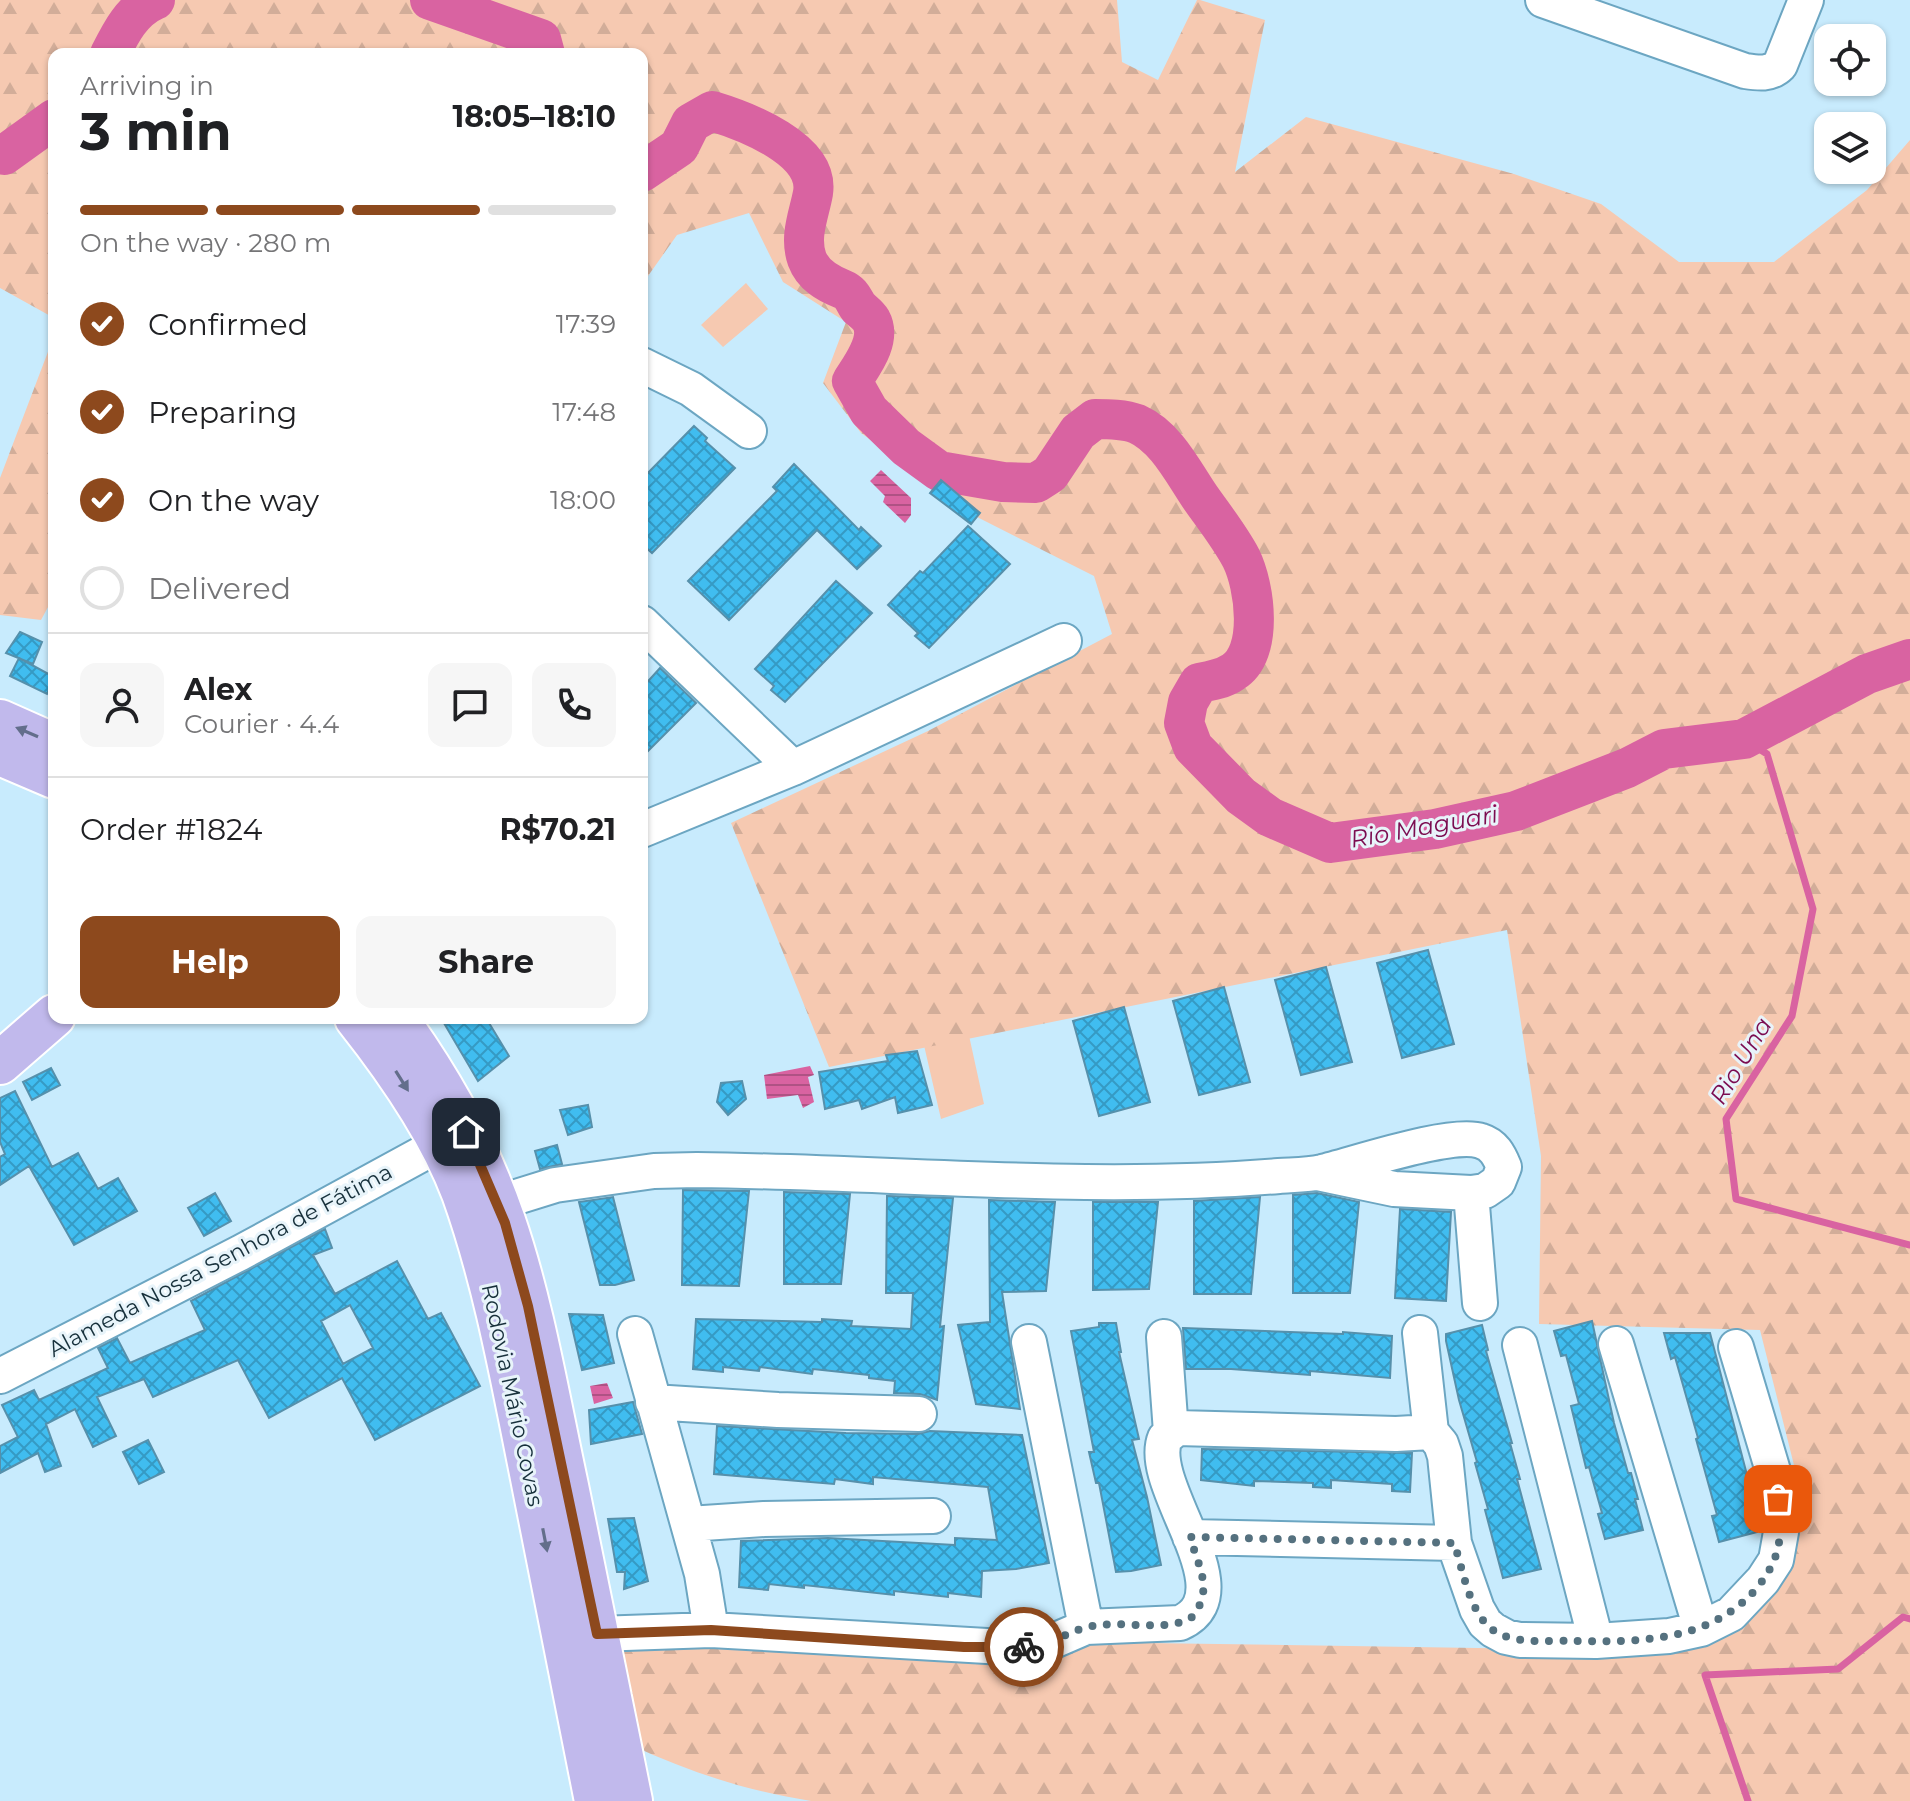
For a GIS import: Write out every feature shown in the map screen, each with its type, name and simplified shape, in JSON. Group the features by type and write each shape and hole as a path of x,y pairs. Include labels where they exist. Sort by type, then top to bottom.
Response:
{"main road":[{"path":"0,721 48,742"},
{"path":"0,754 48,774"},
{"path":"0,1063 48,1021"},
{"name":"Rodovia Mário Covas","path":"361,1024 399,1074 440,1144 462,1191 483,1255 603,1748 631,1801"},
{"name":"Rodovia Mário Covas","path":"400,1024 425,1058 479,1160 497,1203 531,1321 597,1634 603,1748 596,1801"}],"street":[{"path":"1543,0 1745,71 1766,73 1780,65 1806,0"},
{"path":"648,368 691,389 749,431"},
{"path":"648,629 793,768"},
{"path":"648,828 793,768 1064,641"},
{"path":"497,1203 555,1185 654,1171 749,1170 1153,1181 1239,1179 1318,1173 1392,1152 1465,1139 1483,1141 1497,1151 1504,1167 1498,1182 1485,1191 1471,1193 1394,1189 1318,1173"},
{"name":"Alameda Nossa Senhora de Fátima","path":"0,1376 240,1253 440,1144"},
{"path":"1471,1193 1480,1303"},
{"path":"1420,1333 1431,1432 1441,1444 1445,1456 1454,1543 1477,1609 1493,1630 1520,1640 1596,1641 1669,1636 1701,1629 1731,1614 1763,1580 1776,1560 1781,1532 1776,1481 1736,1347"},
{"path":"635,1334 702,1574 711,1630"},
{"path":"1164,1337 1171,1432"},
{"path":"1029,1342 1086,1627"},
{"path":"1616,1344 1701,1629"},
{"path":"1520,1345 1596,1641"},
{"path":"653,1402 919,1414"},
{"path":"597,1634 711,1630 1004,1647 1042,1646 1086,1627 1149,1623 1165,1625 1190,1619 1204,1599 1205,1586 1162,1460 1162,1444 1171,1432 1177,1428 1365,1434 1431,1432"},
{"path":"689,1524 764,1519 933,1516"},
{"path":"1190,1537 1454,1543"}],"green space":[{"path":"0,0 1117,0 1122,62 1158,80 1197,0 1200,0 1265,20 1235,172 1306,117 1514,174 1601,204 1679,262 1774,262 1872,184 1886,184 1886,168 1910,140 1910,1801 811,1801 719,1779 631,1745 613,1641 1147,1643 1686,1651 1751,1605 1792,1545 1799,1485 1760,1330 1539,1324 1541,1156 1507,930 829,1067 731,823 928,731 1112,634 1094,576 979,518 861,433 823,383 846,322 783,282 749,213 677,235 648,276 648,48 48,48 48,315 0,288"},
{"path":"746,283 768,309 723,347 701,325"},
{"path":"48,352 48,607 41,620 0,615 0,478"},
{"path":"968,1031 984,1104 941,1119 923,1041"}],"shaded area":[{"path":"881,470 911,498 911,515 905,523 883,502 885,496 870,481"},
{"path":"810,1066 814,1075 808,1077 814,1102 803,1108 798,1095 767,1099 764,1075"},
{"path":"607,1383 613,1398 594,1404 590,1386"}],"building":[{"path":"694,426 707,438 705,441 735,468 652,553 648,549 648,473"},
{"path":"794,464 859,530 861,527 881,546 857,569 817,530 729,620 688,581 777,491 773,487"},
{"path":"941,480 980,513 971,524 930,493"},
{"path":"968,526 1010,564 929,648 888,605"},
{"path":"836,581 872,613 785,702 771,690 774,686 755,669"},
{"path":"20,632 42,642 33,664 6,653"},
{"path":"19,658 48,674 47,694 10,676"},
{"path":"660,668 696,703 648,751 648,681"},
{"path":"1428,950 1454,1044 1402,1058 1377,963"},
{"path":"1326,967 1352,1062 1301,1075 1275,980"},
{"path":"1224,987 1250,1082 1199,1095 1173,1001"},
{"path":"1124,1007 1150,1102 1099,1116 1073,1021"},
{"path":"445,1024 490,1024 509,1056 478,1081"},
{"path":"917,1051 932,1105 898,1113 895,1097 862,1109 859,1100 825,1109 819,1072 888,1061 886,1055"},
{"path":"51,1068 60,1085 32,1100 23,1082"},
{"path":"742,1081 746,1099 728,1115 717,1102 721,1083"},
{"path":"15,1091 52,1167 78,1153 98,1189 118,1178 137,1211 74,1245 29,1166 0,1185 0,1157 5,1154 0,1142 0,1098"},
{"path":"588,1105 592,1127 568,1135 560,1110"},
{"path":"557,1145 562,1164 540,1169 535,1151"},
{"path":"683,1190 749,1191 739,1286 682,1285"},
{"path":"784,1192 850,1194 841,1284 784,1284"},
{"path":"215,1193 231,1221 204,1236 188,1208"},
{"path":"1317,1193 1359,1202 1350,1293 1293,1293 1293,1195"},
{"path":"887,1196 953,1198 940,1327 944,1326 937,1400 920,1394 894,1393 895,1381 869,1378 869,1375 813,1369 812,1374 760,1367 759,1371 723,1367 723,1372 693,1369 696,1319 822,1322 822,1319 852,1321 851,1326 911,1329 913,1293 886,1293"},
{"path":"613,1197 634,1280 600,1285 579,1202"},
{"path":"1260,1197 1251,1294 1194,1294 1194,1201"},
{"path":"989,1200 1055,1202 1046,1291 1002,1292 1020,1409 976,1404 958,1325 990,1322"},
{"path":"1093,1202 1158,1202 1149,1289 1093,1290"},
{"path":"1400,1209 1451,1212 1446,1301 1395,1298"},
{"path":"325,1229 332,1248 313,1255 335,1294 397,1261 428,1319 441,1313 480,1386 375,1440 342,1378 269,1418 238,1360 153,1397 144,1379 97,1397 116,1436 93,1447 75,1409 46,1424 61,1466 45,1472 38,1453 0,1473 0,1446 18,1437 2,1405 34,1390 39,1400 108,1368 98,1348 117,1338 130,1363 205,1330 191,1301","holes":["350,1305 373,1348 343,1364 321,1321"]},
{"path":"569,1314 603,1315 614,1363 582,1370"},
{"path":"1592,1321 1614,1423 1628,1473 1631,1473 1643,1530 1605,1539 1598,1514 1602,1513 1589,1467 1586,1468 1571,1406 1579,1404 1566,1355 1561,1356 1554,1331"},
{"path":"1099,1323 1116,1323 1119,1352 1139,1439 1132,1440 1161,1565 1131,1571 1116,1572 1099,1483 1096,1483 1089,1452 1094,1452 1071,1331 1099,1327"},
{"path":"1482,1325 1541,1569 1503,1578 1446,1341 1446,1334"},
{"path":"1183,1328 1392,1336 1390,1378 1310,1371 1310,1375 1186,1369"},
{"path":"1664,1333 1710,1333 1753,1498 1748,1499 1757,1532 1719,1542 1712,1516 1717,1515 1698,1438 1675,1357 1671,1359"},
{"path":"633,1402 642,1434 591,1444 589,1410"},
{"path":"717,1426 846,1433 918,1434 930,1431 1022,1435 1049,1563 982,1571 981,1597 894,1591 894,1595 804,1585 804,1588 769,1584 768,1590 739,1587 741,1541 828,1538 955,1545 955,1538 997,1540 988,1487 873,1477 873,1484 835,1479 834,1484 714,1474"},
{"path":"148,1440 164,1472 139,1484 123,1452"},
{"path":"1202,1449 1412,1453 1410,1492 1392,1491 1392,1484 1331,1480 1331,1488 1313,1487 1313,1483 1254,1481 1254,1486 1201,1480"},
{"path":"634,1518 648,1581 624,1589 625,1572 617,1572 608,1519"}],"waterway":[{"name":"Rio Maguari","path":"113,48 134,16 155,0"},
{"name":"Rio Maguari","path":"430,0 541,39 543,48"},
{"name":"Rio Maguari","path":"648,168 679,147 691,123 712,111 760,130 793,150 812,177 813,193 804,234 807,259 821,278 850,294 870,318 874,328 869,352 852,381 869,411 906,447 939,471 1003,482 1036,483 1050,474 1078,432 1095,419 1132,422 1157,437 1237,550 1246,570 1253,601 1253,635 1243,663 1225,676 1199,683 1188,702 1184,723 1193,747 1241,796 1270,817 1330,843 1435,829 1516,811 1627,768 1664,749 1744,739 1867,674 1910,659"},
{"name":"Rio Maguari","path":"0,154 4,155 48,123"},
{"name":"Rio Una","path":"1744,739 1767,754 1813,909 1792,1016 1726,1119 1736,1199 1910,1245"},
{"name":"Rio Una","path":"1748,1801 1705,1675 1838,1669 1903,1617 1910,1619"}],"way so far":[{"path":"1024,1647 1042,1646 1086,1627 1149,1623 1165,1625 1190,1619 1204,1599 1205,1586 1190,1537 1454,1543 1477,1609 1485,1623 1506,1637 1596,1641 1669,1636 1701,1629 1731,1614 1763,1580 1776,1560 1781,1532 1778,1499"}],"route":[{"path":"466,1132 505,1223 528,1306 597,1634 711,1630 964,1647 1024,1647"}]}
